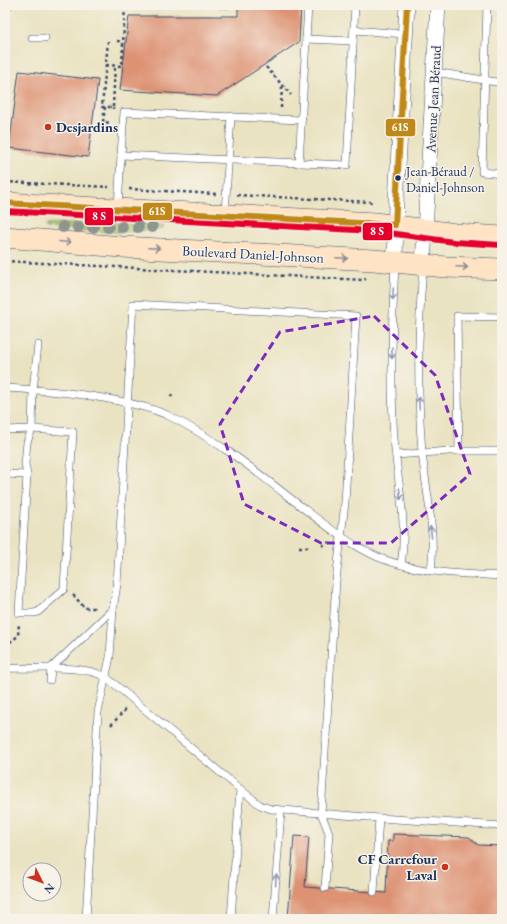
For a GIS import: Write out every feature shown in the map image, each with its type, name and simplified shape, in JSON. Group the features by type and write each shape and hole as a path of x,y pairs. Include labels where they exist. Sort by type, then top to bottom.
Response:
{"street":[{"path":"395,262 395,225 407,5"},
{"name":"Avenue Jean Béraud","path":"423,265 438,5"},
{"path":"11,195 118,209 375,222 455,234 502,237"},
{"name":"Boulevard Daniel-Johnson","path":"5,237 122,247 502,269"}],"lane":[{"path":"5,13 8,5"},
{"path":"299,163 308,5"},
{"path":"121,155 347,165 355,5"},
{"path":"487,5 482,172 502,174"},
{"path":"354,30 405,34"},
{"path":"32,38 45,38"},
{"path":"306,39 353,41"},
{"path":"435,72 502,82"},
{"path":"118,209 124,112 301,120"},
{"path":"225,215 231,116"},
{"path":"395,262 392,326 392,379 394,438 403,530 403,552 401,565"},
{"path":"423,265 419,349 419,401 433,547 431,571"},
{"path":"86,919 98,712 110,657 116,585 133,304 356,316 346,494 336,581 321,813 329,834 325,888"},
{"path":"458,451 457,316 502,317"},
{"path":"5,430 32,428 72,432 64,589 34,614 20,612 27,474 27,442 32,428 33,390 38,345"},
{"path":"5,388 78,393 127,403 165,414 209,438 257,471 342,536 380,557 401,565 431,571 502,576"},
{"path":"396,456 458,451 502,451"},
{"path":"5,474 27,474"},
{"path":"50,680 51,668 113,609"},
{"path":"5,668 51,668 88,671 106,677 240,789 260,805 271,809 281,811 502,826"},
{"path":"231,919 240,789"},
{"path":"273,919 281,811"},
{"path":"374,892 379,818"}],"path":[{"path":"106,65 122,66 125,5"},
{"path":"108,41 102,107 113,107"},
{"path":"117,41 123,42"},
{"path":"113,112 115,66"},
{"path":"266,67 290,94"},
{"path":"282,85 282,97"},
{"path":"105,107 103,122 112,123"},
{"path":"112,130 113,116"},
{"path":"11,195 18,182 18,178"},
{"path":"5,182 105,187"},
{"path":"131,189 218,194"},
{"path":"235,195 370,202"},
{"name":"Boulevard Daniel-Johnson","path":"5,261 363,280"},
{"path":"299,547 309,547"},
{"path":"74,595 85,608"},
{"path":"5,646 18,636"},
{"path":"111,725 124,710"}],"highlighted area":[{"path":"374,316 435,375 470,474 391,543 321,543 244,504 220,424 280,332"}],"green space":[{"path":"111,223 163,225 163,229 115,232 46,228 46,225"}],"building":[{"path":"238,5 301,5 299,42 217,96 120,90 129,16 238,16"},
{"path":"19,71 98,80 88,157 9,148"},
{"name":"CF Carrefour Laval","path":"393,834 469,837 478,845 502,846 502,919 288,919 294,836 309,837 305,887 386,893 388,841 393,841"}],"transit line":[{"name":"61S","path":"5,203 395,225 407,5"},
{"path":"5,211 374,231 454,242 501,245"}],"place":[{"name":"Desjardins","path":"48,127"},
{"name":"Jean-Béraud / Daniel-Johnson","path":"398,178"},
{"name":"CF Carrefour Laval","path":"445,867"}]}
